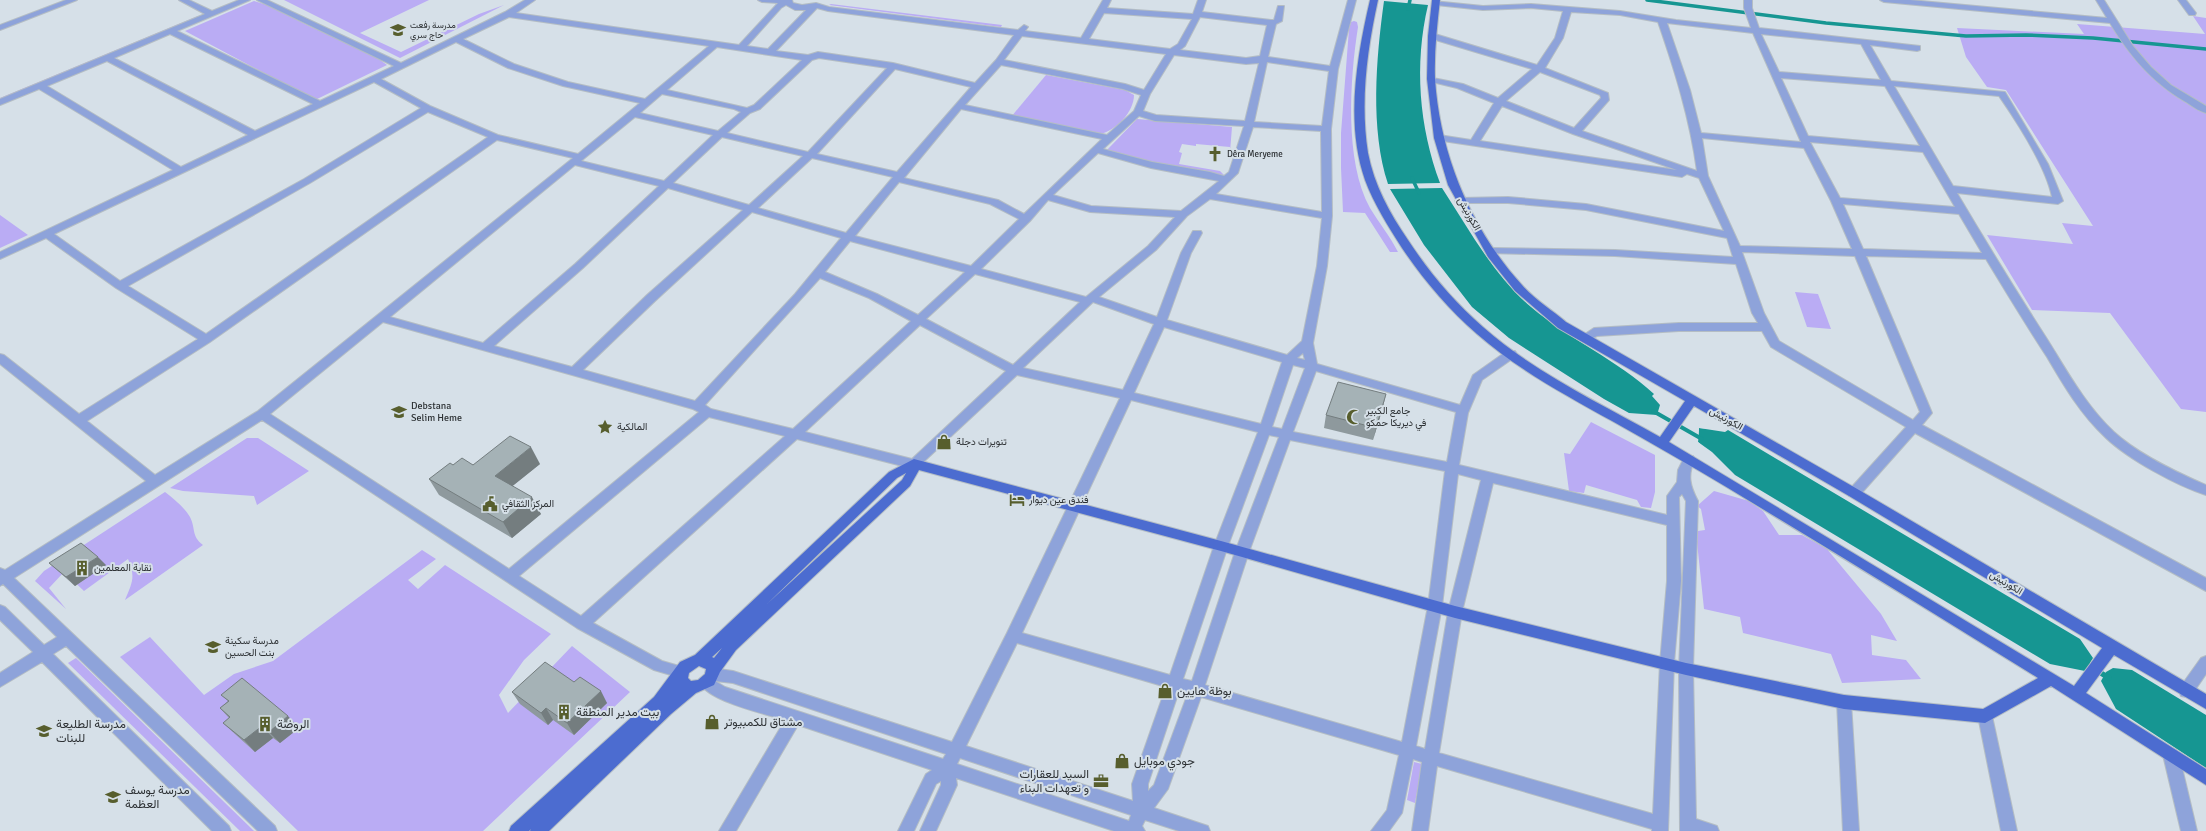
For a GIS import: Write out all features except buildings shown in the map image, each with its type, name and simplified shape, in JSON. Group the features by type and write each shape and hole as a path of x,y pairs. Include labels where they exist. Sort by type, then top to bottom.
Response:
{"main road":[{"path":"1374,0 1365,42 1361,93 1361,134 1373,187 1392,222 1432,279 1462,314 1482,332 1511,354 1664,441 1689,459 2050,679 2080,691 2206,778"},
{"name":"الكورنيش","path":"1436,2 1432,36 1431,78 1440,138 1446,163 1460,200 1491,251 1520,289 1562,324 1689,405 1734,423 1854,493 2109,651 2206,702"},
{"path":"1664,441 1689,405"},
{"path":"538,831 666,709 692,688 711,676 731,646 906,483 912,474 914,464"},
{"path":"517,831 659,702 688,664 699,660 893,476 902,469 914,464 1221,546 1455,612 1667,663 1686,669 1844,702 1985,716 2050,679"},
{"path":"2080,691 2109,651"},
{"path":"699,660 708,662 711,676"},
{"path":"681,674 683,684 692,688"}],"street":[{"path":"0,28 73,0"},
{"path":"183,0 207,13"},
{"path":"0,102 170,31 231,0"},
{"path":"0,97 207,13 246,0"},
{"path":"261,0 401,66"},
{"path":"0,256 401,66 508,14 531,0"},
{"path":"762,0 775,2 788,1 795,7 805,8 818,3 828,4 1086,37 1181,46 1247,55 1263,60 1334,69"},
{"path":"1086,37 1103,10 1107,0"},
{"path":"582,624 796,433 918,321 1026,219 1046,196 1138,112 1146,94 1171,52 1181,46 1197,15 1202,0"},
{"path":"1141,811 1160,789 1196,690 1242,552 1312,366 1307,343 1322,266 1326,216 1326,128 1334,69 1352,0"},
{"path":"1884,0 1910,1 2113,21"},
{"path":"2096,0 2100,0 2121,35 2156,78 2187,100 2206,110"},
{"path":"2182,0 2192,13"},
{"path":"742,47 778,6 788,1"},
{"path":"1436,2 1482,8 1531,6 1620,13 1662,20 1755,26 1864,43 1917,48"},
{"path":"771,51 818,3"},
{"path":"1748,4 1755,26 1806,142 1836,201 1859,252 1926,413 1854,493"},
{"path":"1103,10 1197,15 1272,23 1278,21 1281,8"},
{"path":"1474,142 1500,101 1542,65 1559,38 1568,9"},
{"path":"508,14 771,51 809,58"},
{"path":"1662,20 1686,90 1697,135 1703,176 1731,236 1764,327 1775,344 1785,352 1915,427 2206,585"},
{"path":"381,318 702,409 914,464 1089,299 1152,248 1183,214 1208,196 1235,168 1249,124 1272,23"},
{"path":"508,577 702,409 898,177 999,62 1023,29"},
{"path":"170,31 319,104"},
{"path":"1432,36 1537,68 1601,92 1606,96 1606,98 1576,132"},
{"path":"1086,37 1171,52 1246,61 1263,60"},
{"path":"456,39 511,66 531,73 587,90 646,102"},
{"path":"1864,43 1886,83 1928,150 1989,256 2075,393 2111,436 2140,456 2178,478 2206,490"},
{"path":"269,831 68,637 1,577 262,414 633,114 716,44"},
{"path":"485,347 579,266 720,133 747,111 757,107 809,58 818,55 893,66 978,86"},
{"path":"108,58 255,135"},
{"path":"999,62 1125,87 1146,94"},
{"path":"574,372 751,207 811,155 893,66"},
{"path":"1778,76 1886,83 2002,94 2022,123 2051,180 2058,201 1951,190"},
{"path":"373,78 427,108 495,137 751,207 848,237 972,271 1089,299 1160,322 1463,410"},
{"path":"1431,78 1460,86 1576,132 1703,176"},
{"path":"41,86 181,171"},
{"path":"659,91 736,107 747,111"},
{"path":"2187,100 2206,99"},
{"path":"959,106 1109,138"},
{"path":"120,286 307,181 427,108"},
{"path":"1138,112 1155,118 1326,128"},
{"path":"633,114 720,133 977,197 994,202 1026,219"},
{"path":"1697,135 1928,150"},
{"path":"79,420 206,339 495,137"},
{"path":"1440,138 1703,176"},
{"path":"1096,150 1151,165 1210,175 1225,180"},
{"path":"1046,196 1090,209 1183,214"},
{"path":"1208,196 1326,216"},
{"path":"1460,200 1508,200 1586,207 1731,236"},
{"path":"1836,201 1963,211"},
{"path":"906,831 931,778 947,768 1013,636 1073,507 1128,395 1160,322 1186,253 1197,232"},
{"path":"48,234 120,286 206,339"},
{"path":"1736,249 1989,256"},
{"path":"1491,251 1615,254 1740,261"},
{"path":"818,272 873,296 918,321 1014,370 1128,395 1287,435 1453,468 1488,478 1674,522"},
{"path":"1585,338 1594,332 1679,327 1764,327"},
{"path":"711,676 720,692 1134,831 1141,811 1140,784 1221,546 1265,429 1289,359 1307,343"},
{"path":"1379,831 1394,813 1408,749 1435,606 1453,468 1463,410 1477,378 1511,354"},
{"path":"0,358 155,482"},
{"path":"262,414 508,577 582,624 659,666 681,674"},
{"path":"1689,459 1684,468 1683,484 1692,501 1686,669 1688,828 1711,831"},
{"path":"1420,831 1420,821 1430,756 1455,612 1488,478"},
{"path":"1013,636 1175,684 1408,749 1660,827 1667,663 1674,581 1673,496 1683,484"},
{"path":"0,611 223,831"},
{"path":"0,681 68,637"},
{"path":"2186,691 2206,662"},
{"path":"711,676 733,677 955,752 1202,831"},
{"path":"1844,702 1851,831"},
{"path":"1985,716 2009,831"},
{"path":"727,831 795,717"},
{"path":"2171,755 2189,831"},
{"path":"928,831 949,785 947,768"}],"shaded area":[{"path":"284,0 429,0 360,33 401,52 479,14 504,5 400,58"},
{"path":"254,1 267,5 311,27 372,54 387,65 315,100 185,31"},
{"path":"1384,1 1428,5 1421,50 1421,95 1427,140 1440,183 1388,184 1382,163 1376,94"},
{"path":"831,4 1002,25 1001,27 829,5"},
{"path":"198,16 199,17 0,100 0,98"},
{"path":"2193,16 2206,18 2206,412 2181,409 2110,313 2032,310 1987,235 2073,244 2062,223 2093,226 2006,90 1987,87 1966,57 1957,28 2084,34 2077,24 2205,34"},
{"path":"1351,22 1357,22 1358,27 1351,94 1351,119 1356,167 1362,189 1370,208 1392,240 1398,252 1390,252 1365,213 1343,212 1341,133 1349,29"},
{"path":"1046,75 1125,90 1134,95 1131,108 1128,114 1118,124 1107,132 1101,134 1011,117"},
{"path":"1137,119 1232,127 1229,164 1230,147 1182,144 1179,152 1182,153 1179,164 1220,171 1224,175 1155,164 1106,151"},
{"path":"1442,188 1482,251 1517,294 1546,319 1625,371 1654,394 1652,396 1660,405 1657,415 1629,413 1604,399 1509,338 1472,307 1424,245 1390,189"},
{"path":"0,215 28,235 0,248"},
{"path":"1795,292 1818,294 1831,329 1807,327"},
{"path":"1591,422 1655,455 1655,492 1651,508 1641,507 1637,500 1586,485 1584,493 1569,491 1564,453 1570,454"},
{"path":"1699,428 1728,430 2080,639 2093,658 2085,671 2050,664 1735,475 1712,452 1698,442"},
{"path":"247,438 258,438 309,471 257,505 254,496 183,491 170,488"},
{"path":"1714,491 1749,501 1763,511 1779,535 1802,535 1827,549 1881,614 1897,641 1871,635 1872,655 1906,660 1921,679 1842,683 1831,654 1743,633 1740,617 1704,609 1697,542 1698,531 1705,530 1701,509 1697,506"},
{"path":"165,492 179,503 188,513 192,521 195,535 199,542 203,545 125,600 132,580 132,571 128,559 84,591 64,572 49,588 66,609 35,581 44,571"},
{"path":"422,550 436,559 408,580 418,589 445,565 551,634 524,660 499,695 508,713 572,646 630,692 483,831 298,831 120,657 150,637 204,695 234,674 273,661"},
{"path":"76,658 254,831 240,831 68,663"},
{"path":"2113,668 2132,670 2206,715 2206,768 2116,709 2101,681 2106,672"},
{"path":"1414,762 1422,764 1415,803 1407,800"}],"pier":[{"path":"1698,427 1723,428 1728,430 1725,432 1699,428 1698,442 1735,475 1696,443"}],"waterway":[{"path":"1408,9 1410,0"},
{"path":"1647,0 1826,23 1966,36 2026,35 2093,38 2206,49"},
{"path":"1412,178 1419,193"},
{"path":"1653,411 1702,439"},
{"path":"2083,662 2109,678"}],"place":[{"name":"مدرسة رفعت حاج سري","path":"398,30"},
{"name":"Dêra Meryeme","path":"1215,154"},
{"name":"Debstana Selim Heme","path":"399,412"},
{"name":"جامع الكبير في ديريكا حمكو","path":"1354,417"},
{"name":"المالكية","path":"605,427"},
{"name":"تنويرات دجلة","path":"944,442"},
{"name":"فندق عين ديوار","path":"1017,500"},
{"name":"المركز الثقافي","path":"490,504"},
{"name":"نقابة المعلمين","path":"82,568"},
{"name":"مدرسة سكينة بنت الحسين","path":"213,647"},
{"name":"بوظة هايين","path":"1165,691"},
{"name":"بيت مدير المنطقة","path":"564,712"},
{"name":"مشتاق للكمبيوتر","path":"712,722"},
{"name":"الروضة","path":"265,724"},
{"name":"مدرسة الطليعة للبنات","path":"44,731"},
{"name":"جودي موبايل","path":"1122,761"},
{"name":"السيد للعقارات و تعهدات البناء","path":"1101,781"},
{"name":"مدرسة يوسف العظمة","path":"113,797"}]}
